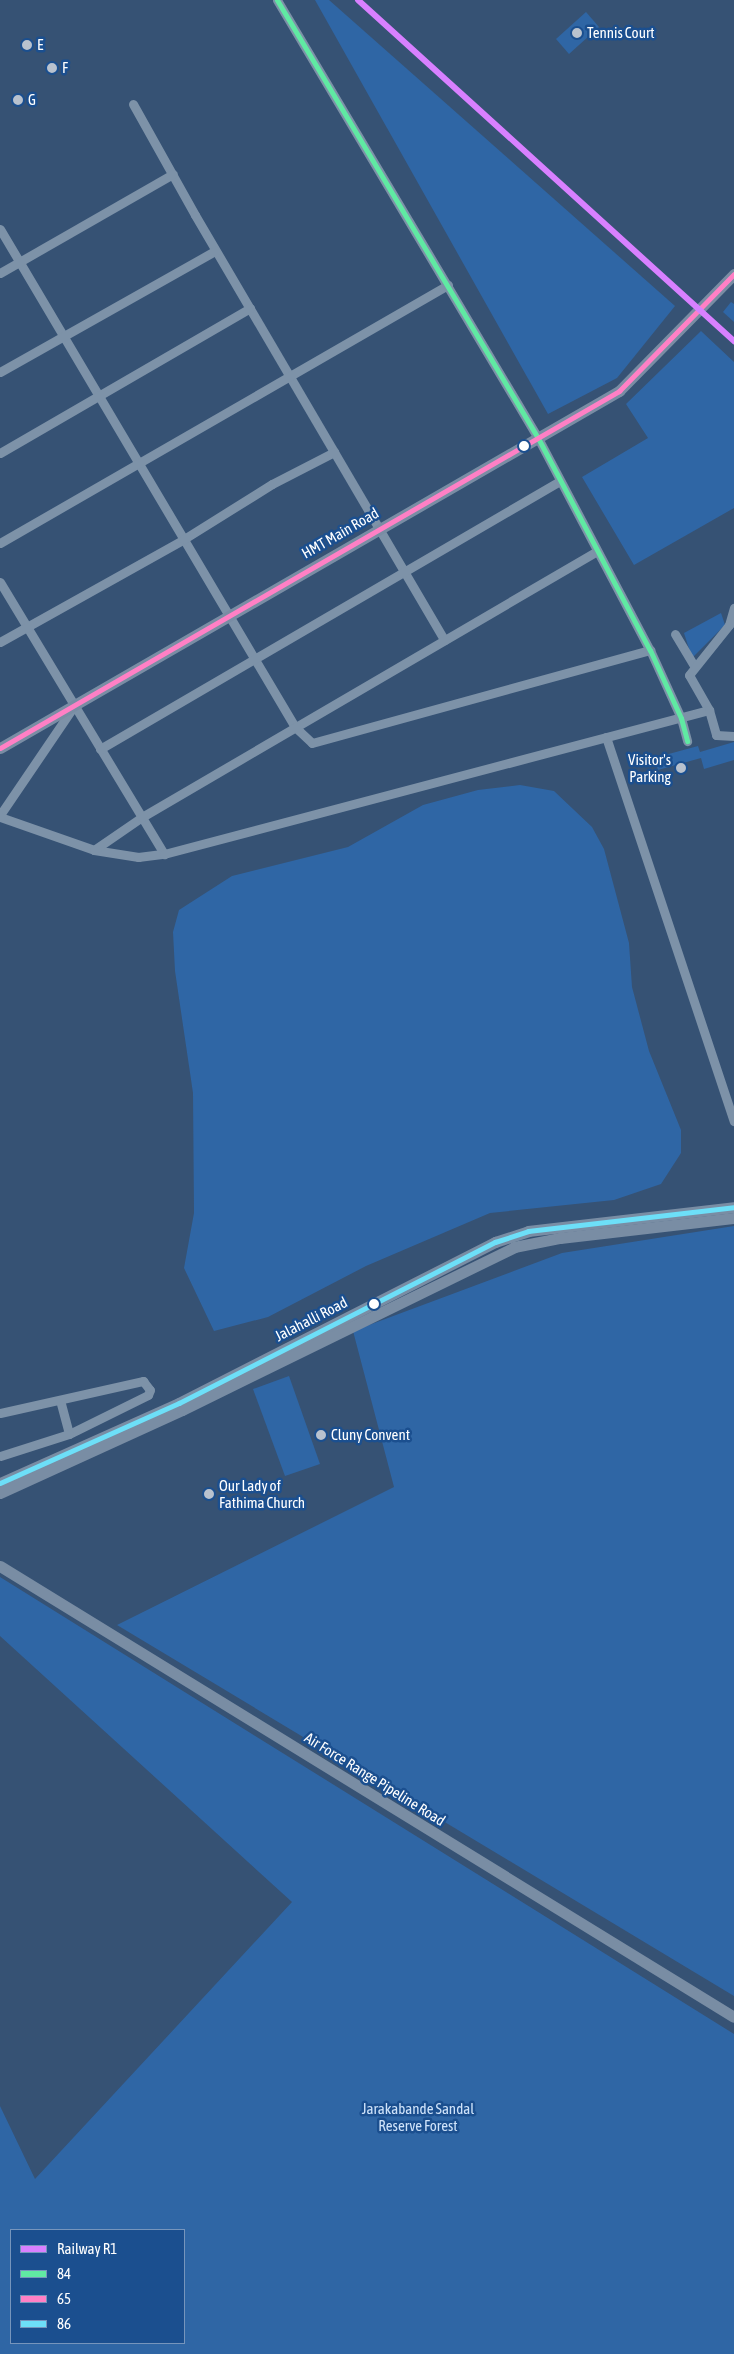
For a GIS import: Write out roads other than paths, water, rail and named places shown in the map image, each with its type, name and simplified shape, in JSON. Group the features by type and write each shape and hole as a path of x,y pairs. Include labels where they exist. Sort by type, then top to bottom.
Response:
{"street":[{"path":"277,0 287,12 538,438 650,650 681,718 687,741"},
{"path":"133,104 215,250 444,640"},
{"path":"0,273 173,174"},
{"path":"0,229 295,727 312,742 650,650"},
{"path":"0,372 215,250"},
{"name":"HMT Main Road","path":"0,748 379,528 620,391 734,274"},
{"path":"0,543 138,461 448,285"},
{"path":"0,453 98,394 250,308"},
{"path":"0,642 184,539 272,484 334,452"},
{"path":"100,749 560,481"},
{"path":"94,850 142,817 598,551"},
{"path":"0,582 164,854"},
{"path":"734,608 729,626 694,666 689,675 709,710 716,735 734,736"},
{"path":"674,634 694,666"},
{"path":"74,706 0,816 94,850 138,857 164,854 709,710"},
{"path":"606,737 734,1122"},
{"name":"Jalahalli Road","path":"0,1483 179,1403 437,1278 495,1242 528,1231 734,1207"},
{"path":"0,1492 100,1449 437,1278 514,1246 535,1241 734,1218"},
{"path":"0,1414 143,1381 150,1390 148,1394 70,1434 0,1456"},
{"path":"60,1400 70,1434"},
{"name":"Air Force Range Pipeline Road","path":"0,1566 731,2014"}],"rail line":[{"name":"R1","path":"358,0 734,341"}],"place":[{"name":"Tennis Court","path":"577,33"},
{"name":"E","path":"27,45"},
{"name":"F","path":"52,68"},
{"name":"G","path":"18,100"},
{"name":"Visitor's Parking","path":"681,768"},
{"name":"Cluny Convent","path":"321,1435"},
{"name":"Our Lady of Fathima Church","path":"209,1494"}],"park label":[{"name":"Jarakabande Sandal Reserve Forest","path":"418,2116"}]}
